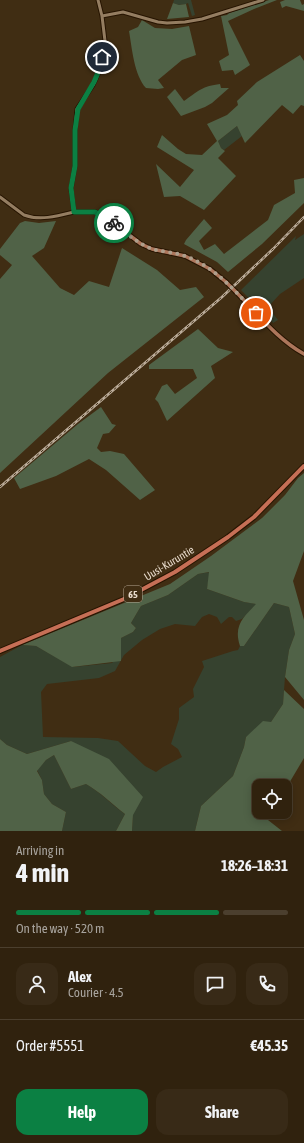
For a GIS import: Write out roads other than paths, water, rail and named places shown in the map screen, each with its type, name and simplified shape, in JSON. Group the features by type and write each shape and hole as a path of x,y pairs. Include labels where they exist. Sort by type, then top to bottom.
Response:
{"main road":[{"path":"74,212 95,212 108,218 141,244 152,249 185,256 210,269 226,282 278,336 304,354"},
{"name":"Uusi-Kuruntie","path":"0,651 124,599 175,572 228,537 254,517 304,466"}],"street":[{"path":"0,198 24,215 34,218 74,212 71,188 75,166 75,130 78,109 93,85 100,68 105,41 102,16 98,0"},
{"path":"102,16 123,12 158,22 185,22 205,18 263,0"}],"railway":[{"path":"0,487 222,297 273,249 304,217"}]}
